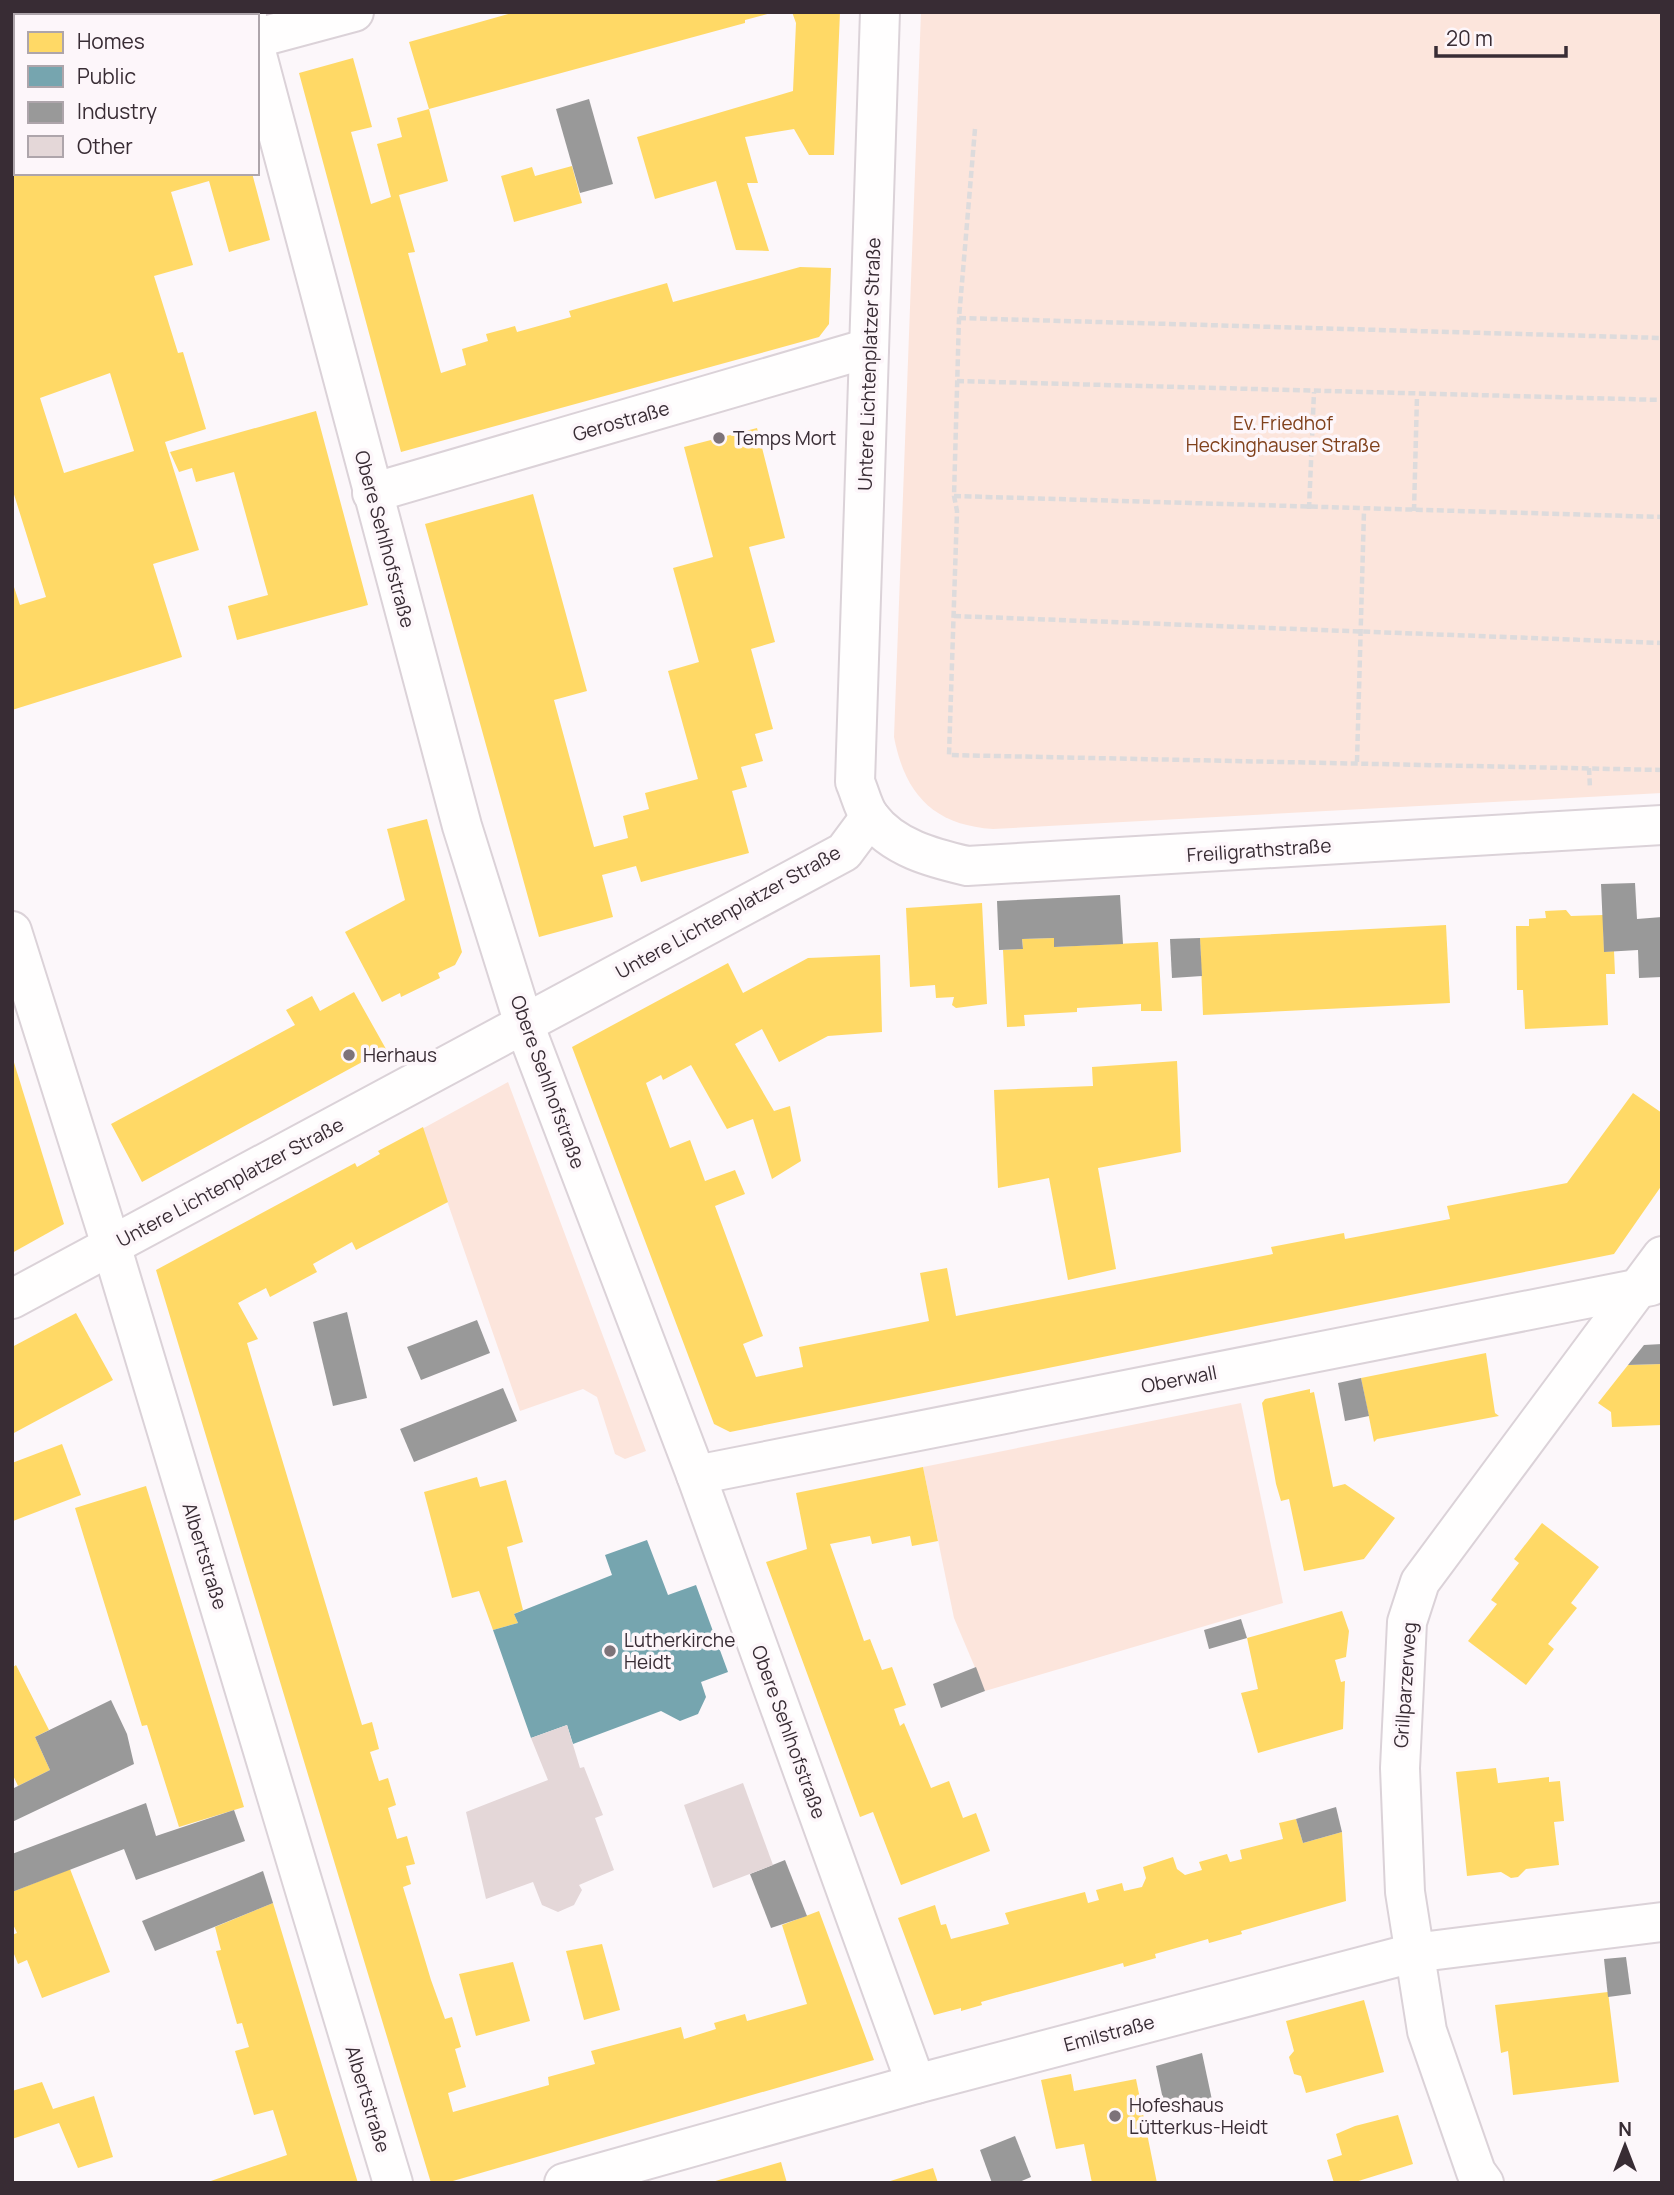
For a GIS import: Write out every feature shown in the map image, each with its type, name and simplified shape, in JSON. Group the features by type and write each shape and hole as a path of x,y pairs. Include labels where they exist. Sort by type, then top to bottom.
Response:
{"street":[{"path":"259,37 355,12"},
{"name":"Untere Lichtenplatzer Straße","path":"12,1299 844,852 870,817 855,782 880,12"},
{"name":"Obere Sehlhofstraße","path":"259,63 462,827 524,1024 696,1475 916,2084"},
{"name":"Gerostraße","path":"372,494 869,348"},
{"name":"Freiligrathstraße","path":"870,817 896,840 917,851 967,866 1662,825"},
{"name":"Albertstraße","path":"12,931 111,1245 393,2183"},
{"name":"Oberwall","path":"696,1475 1655,1276"},
{"name":"Grillparzerweg","path":"1484,2183 1476,2172 1427,2031 1413,1953 1405,1892 1400,1768 1407,1622 1420,1582 1655,1276"},
{"name":"Emilstraße","path":"564,2183 916,2084 1413,1953 1662,1922"}],"path":[{"path":"975,129 959,318 954,496 957,511 949,755 1662,770"},
{"path":"959,318 1662,338"},
{"path":"957,381 1417,396 1662,400"},
{"path":"1309,509 1314,392"},
{"path":"1414,511 1417,396"},
{"path":"954,496 1364,511 1662,517"},
{"path":"1357,762 1364,511"},
{"path":"954,617 1662,642"},
{"path":"1589,768 1590,790"}],"green space":[{"name":"Ev. Friedhof Heckinghauser Straße","path":"921,12 1662,12 1662,793 993,829 954,821 925,803 906,775 894,737"},
{"path":"508,1082 646,1451 625,1459 615,1454 597,1397 583,1389 520,1411 422,1129"},
{"path":"1241,1403 1283,1603 985,1691 954,1618 923,1467"}],"building: Homes":[{"path":"12,12 178,12 14,14 12,59"},
{"path":"515,12 771,13 745,20 745,23 429,109 409,42"},
{"path":"792,12 840,12 834,155 809,155 794,129 745,137 758,183 747,183 769,251 736,250 716,181 655,199 637,137 793,91 796,23"},
{"path":"353,58 372,127 351,132 371,204 391,197 377,144 402,137 397,118 429,109 448,181 399,195 415,252 408,253 441,373 466,365 462,349 488,341 486,334 515,326 517,332 571,317 569,311 667,283 673,302 800,267 831,268 829,324 819,337 401,452 299,73"},
{"path":"12,154 14,175 253,175 270,240 229,252 209,181 171,192 193,265 154,276 178,353 183,352 206,429 165,442 199,550 153,564 182,657 12,710 12,581 20,605 46,597 12,488","holes":["110,373 134,451 64,473 40,398"]},
{"path":"572,166 582,203 514,222 501,176 532,167 535,176"},
{"path":"316,411 368,605 237,640 228,606 268,595 234,472 196,482 192,468 179,472 170,452"},
{"path":"757,428 785,538 749,547 775,642 751,649 773,729 755,734 763,761 741,767 747,787 732,791 749,853 641,882 636,866 602,875 613,917 539,937 425,524 533,494 587,691 554,700 594,847 628,838 623,816 649,809 645,793 698,779 668,671 699,662 673,568 713,557 684,447"},
{"path":"427,819 462,952 455,965 438,973 440,978 401,997 400,993 382,1002 345,932 405,900 387,829"},
{"path":"982,903 987,1004 956,1008 952,1005 954,997 936,998 935,985 910,987 906,908"},
{"path":"1566,910 1571,916 1603,915 1604,952 1614,951 1615,974 1606,974 1608,1025 1525,1029 1523,990 1517,990 1516,926 1529,926 1529,919 1546,918 1545,911"},
{"path":"1446,925 1450,1003 1203,1015 1200,938"},
{"path":"1054,938 1054,947 1158,942 1162,1011 1141,1011 1141,1004 1077,1008 1077,1012 1024,1015 1025,1026 1007,1027 1003,950 1023,949 1022,939"},
{"path":"880,955 882,1032 828,1036 779,1062 762,1029 735,1044 774,1111 790,1106 801,1161 772,1179 753,1119 727,1129 691,1065 663,1080 661,1075 646,1083 670,1148 690,1140 705,1181 735,1170 745,1194 715,1206 763,1336 743,1344 756,1377 803,1367 799,1347 929,1321 920,1273 947,1268 956,1316 1273,1254 1271,1247 1344,1233 1345,1239 1450,1219 1447,1206 1567,1183 1633,1093 1662,1113 1662,1185 1614,1254 730,1432 714,1424 572,1047 728,963 743,993 808,958"},
{"path":"354,992 386,1049 142,1182 111,1124 295,1025 286,1010 312,996 320,1011"},
{"path":"12,1056 64,1224 12,1253"},
{"path":"1177,1061 1181,1152 1098,1168 1116,1269 1068,1280 1049,1178 998,1188 994,1090 1093,1086 1092,1067"},
{"path":"423,1127 448,1202 356,1250 352,1242 313,1264 317,1272 270,1297 266,1288 238,1303 258,1339 247,1343 362,1725 372,1722 379,1749 370,1752 379,1781 388,1778 396,1805 388,1808 397,1839 407,1836 415,1864 406,1866 411,1884 403,1887 445,2019 452,2017 461,2047 455,2049 466,2087 448,2093 453,2112 549,2085 548,2077 595,2064 591,2051 681,2027 684,2039 716,2029 714,2023 745,2014 747,2021 807,2004 782,1925 819,1911 874,2060 446,2183 431,2183 156,1270 355,1163 357,1167 380,1154 378,1151"},
{"path":"76,1313 113,1380 12,1434 12,1347"},
{"path":"1486,1353 1495,1413 1499,1416 1377,1439 1374,1442 1361,1378"},
{"path":"1662,1364 1662,1425 1612,1427 1611,1412 1598,1403 1628,1365"},
{"path":"1310,1389 1310,1393 1314,1392 1333,1487 1345,1484 1395,1518 1364,1559 1304,1571 1289,1499 1281,1501 1276,1484 1262,1403 1265,1399"},
{"path":"62,1444 81,1495 13,1521 12,1463"},
{"path":"923,1467 938,1541 912,1546 910,1536 872,1544 870,1536 830,1544 864,1641 870,1639 882,1670 892,1667 906,1705 894,1709 900,1726 904,1723 931,1788 949,1781 963,1818 976,1813 990,1851 901,1885 873,1812 860,1817 766,1562 807,1549 796,1493"},
{"path":"477,1477 480,1487 506,1480 523,1542 507,1547 523,1610 514,1614 518,1623 493,1630 479,1591 452,1598 424,1492"},
{"path":"146,1486 244,1807 179,1827 147,1725 142,1726 75,1508"},
{"path":"1542,1523 1599,1567 1571,1603 1577,1608 1548,1644 1554,1649 1526,1685 1468,1641 1497,1604 1491,1600 1519,1563 1514,1559"},
{"path":"1342,1611 1349,1631 1346,1657 1335,1660 1341,1682 1345,1681 1343,1729 1258,1753 1241,1693 1258,1689 1247,1638"},
{"path":"16,1665 49,1730 35,1737 50,1770 18,1786 12,1773 12,1668"},
{"path":"1496,1768 1498,1783 1549,1777 1549,1782 1560,1781 1564,1821 1554,1822 1559,1865 1526,1869 1518,1877 1511,1878 1501,1872 1467,1876 1456,1772"},
{"path":"1296,1819 1303,1843 1342,1832 1346,1901 1241,1931 1242,1934 1209,1943 1208,1939 1155,1954 1156,1958 1124,1967 1123,1963 981,2002 982,2005 961,2011 961,2008 934,2015 898,1918 935,1905 941,1925 946,1924 951,1939 1009,1924 1005,1913 1085,1892 1088,1903 1099,1900 1096,1890 1122,1883 1124,1891 1142,1887 1146,1878 1143,1867 1173,1857 1177,1869 1185,1875 1202,1870 1199,1862 1227,1854 1230,1862 1242,1859 1240,1850 1283,1839 1279,1823"},
{"path":"70,1869 110,1972 42,1998 27,1960 18,1964 12,1949 12,1935 17,1933 12,1922 12,1892"},
{"path":"273,1903 358,2183 205,2183 287,2155 273,2110 254,2115 235,2051 249,2047 242,2023 237,2024 216,1951 221,1950 215,1927"},
{"path":"602,1944 620,2010 584,2020 566,1951"},
{"path":"513,1962 530,2021 476,2036 459,1974"},
{"path":"1608,1992 1619,2082 1513,2095 1508,2051 1501,2053 1495,2005"},
{"path":"1364,2000 1384,2072 1306,2093 1301,2076 1294,2074 1289,2057 1294,2051 1286,2021"},
{"name":"Hofeshaus Lütterkus-Heidt","path":"1071,2074 1074,2091 1136,2079 1157,2183 1092,2183 1084,2144 1056,2149 1041,2080"},
{"path":"42,2082 53,2109 94,2096 113,2157 78,2168 59,2123 12,2139 12,2091"},
{"path":"1398,2115 1413,2164 1352,2183 1334,2183 1327,2160 1342,2155 1336,2134"},
{"path":"781,2162 787,2183 712,2183 712,2182"},
{"path":"933,2168 938,2183 887,2183 887,2182"}],"building: Public":[{"name":"Lutherkirche Heidt","path":"647,1540 668,1595 696,1585 728,1672 701,1682 706,1697 698,1714 680,1721 661,1711 573,1744 567,1725 531,1738 493,1630 518,1623 514,1614 612,1575 605,1555"}],"building: Industry":[{"path":"589,99 613,184 580,193 556,109"},
{"path":"1635,883 1637,919 1662,917 1662,977 1639,978 1638,950 1604,952 1601,884"},
{"path":"1120,895 1123,944 1054,947 1054,938 1022,939 1023,949 999,950 997,901"},
{"path":"1200,938 1202,976 1172,978 1170,939"},
{"path":"347,1312 367,1398 333,1406 313,1322"},
{"path":"477,1320 490,1353 421,1380 407,1347"},
{"path":"1662,1344 1662,1364 1628,1365 1644,1345"},
{"path":"1361,1378 1369,1416 1345,1421 1338,1383"},
{"path":"503,1388 517,1421 414,1462 400,1429"},
{"path":"1241,1619 1247,1638 1209,1649 1204,1630"},
{"path":"976,1667 985,1691 941,1708 933,1684"},
{"path":"111,1700 127,1734 134,1764 12,1822 12,1789 50,1770 35,1737"},
{"path":"146,1803 156,1836 234,1810 245,1841 136,1880 124,1849 12,1892 12,1854"},
{"path":"1336,1807 1342,1832 1303,1843 1296,1819"},
{"path":"785,1860 807,1916 771,1928 750,1874"},
{"path":"263,1871 273,1903 155,1951 142,1921"},
{"path":"1626,1957 1631,1994 1608,1997 1604,1959"},
{"path":"1202,2053 1212,2100 1165,2109 1156,2066"},
{"path":"1015,2136 1031,2177 1017,2183 992,2183 980,2150"}],"building: Other":[{"path":"567,1725 580,1768 584,1767 603,1815 595,1818 614,1870 579,1885 582,1890 574,1905 558,1912 542,1905 533,1882 486,1899 466,1812 548,1780 531,1738"},
{"path":"743,1783 773,1865 713,1888 684,1805"}],"place":[{"name":"Temps Mort","path":"719,438"},
{"name":"Herhaus","path":"349,1055"},
{"name":"Lutherkirche Heidt","path":"610,1651"},
{"name":"Hofeshaus Lütterkus-Heidt","path":"1115,2116"}]}
